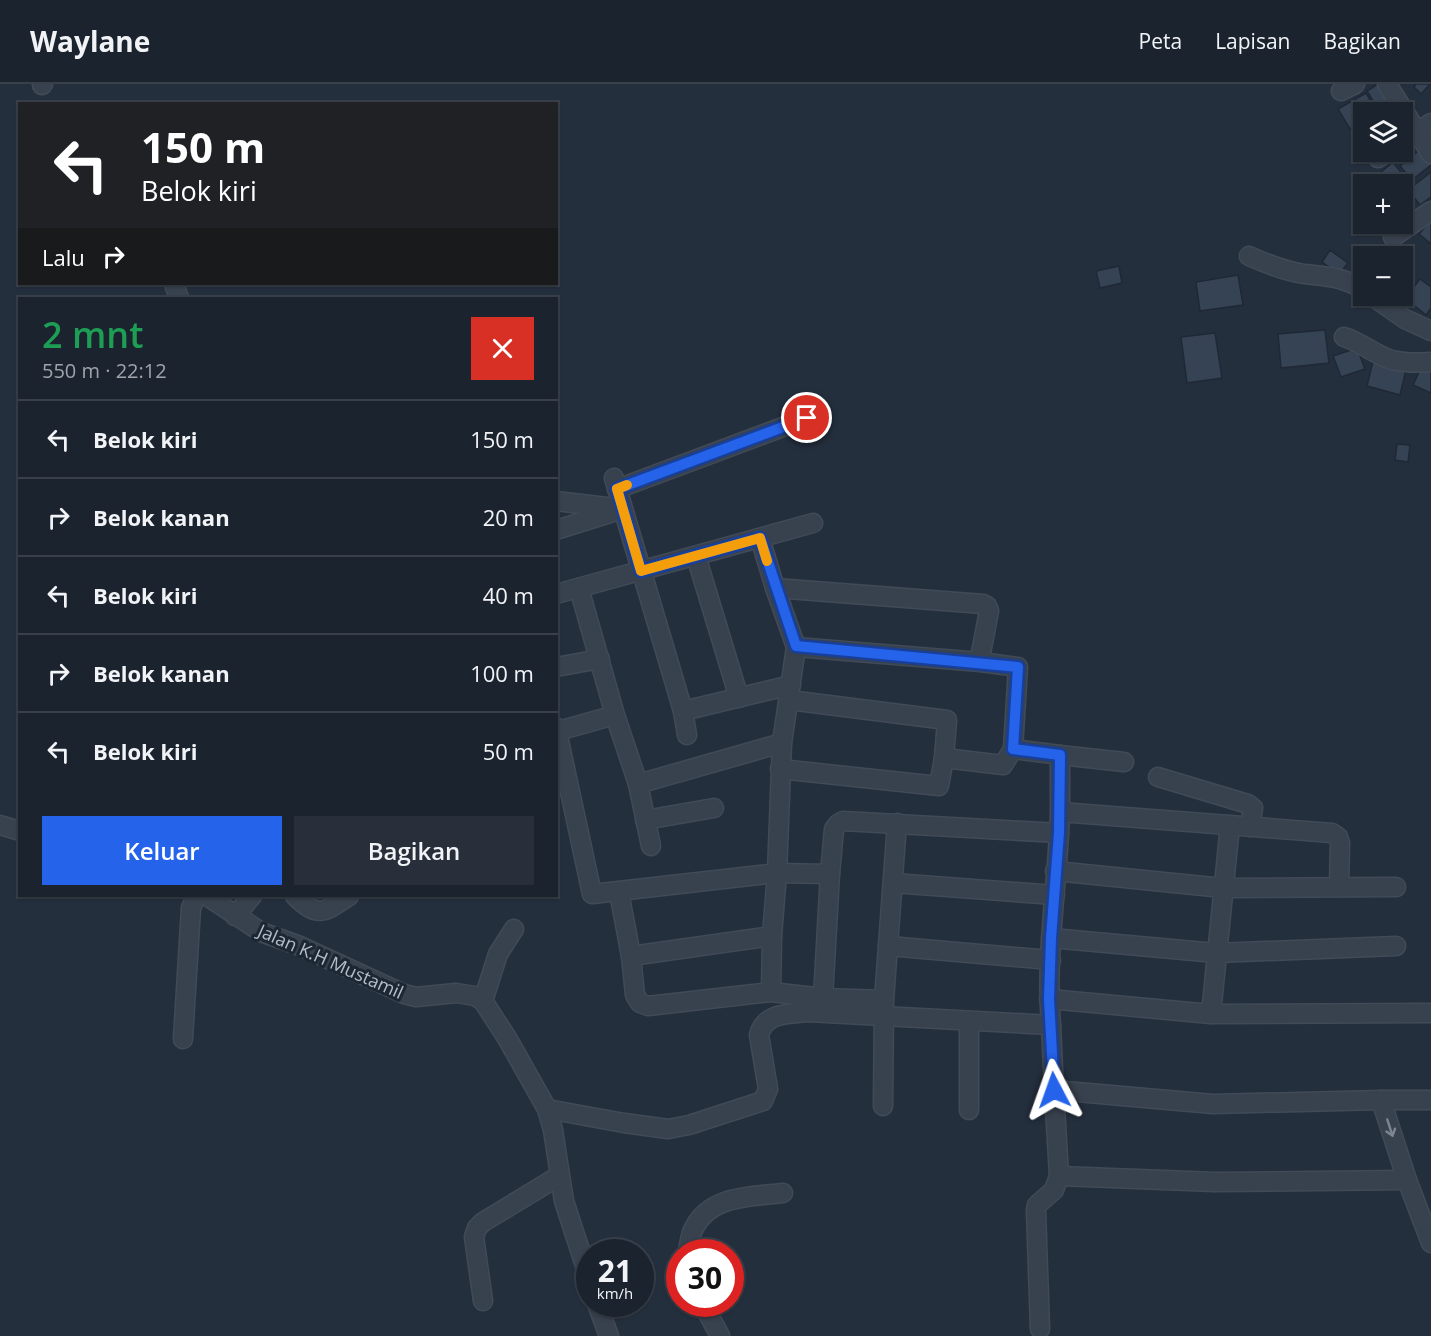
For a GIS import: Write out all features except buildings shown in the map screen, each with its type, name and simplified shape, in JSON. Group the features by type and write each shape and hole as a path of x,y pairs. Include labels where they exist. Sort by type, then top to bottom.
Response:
{"street":[{"path":"1387,84 1431,154"},
{"path":"1393,237 1431,211"},
{"path":"1249,256 1276,268 1304,274 1331,275 1353,284"},
{"path":"1386,306 1405,319 1431,332"},
{"path":"1344,337 1357,341 1392,360 1410,363 1431,362"},
{"path":"687,735 683,711 616,483 807,418"},
{"path":"558,501 623,509"},
{"path":"558,529 623,509"},
{"path":"558,593 813,523"},
{"path":"760,538 796,646 780,769 771,992"},
{"path":"696,556 739,698"},
{"path":"579,588 615,715 638,784 651,846"},
{"path":"775,588 983,604 987,606 988,611 981,662"},
{"path":"796,646 1018,667 1013,749 1003,765 944,758"},
{"path":"558,667 600,659"},
{"path":"683,711 739,698 790,692 947,720 939,786 780,769"},
{"path":"558,729 615,715"},
{"path":"558,734 592,894 777,873 830,874"},
{"path":"638,784 782,743"},
{"path":"1013,749 1124,762"},
{"path":"1040,1329 1036,1210 1037,1205 1054,1190 1059,1176 1049,999 1060,812 1060,755"},
{"path":"1158,777 1248,804 1253,808 1250,827"},
{"path":"645,820 714,808"},
{"path":"1060,812 1332,833 1338,837 1340,843 1339,887"},
{"path":"823,998 830,874 834,829 838,824 843,821 897,823 1059,833"},
{"path":"883,1106 888,946 897,823"},
{"path":"0,825 18,830"},
{"path":"1211,1014 1230,825"},
{"path":"1055,871 1223,888 1396,887"},
{"path":"893,883 1055,895"},
{"path":"619,892 631,957 635,995 640,1003 648,1006 771,992 969,1021 1052,1025"},
{"path":"183,1039 191,908 196,897"},
{"name":"Jalan K.H Mustamil","path":"208,897 261,932 300,946 404,994 416,998 456,993 468,994 483,1002"},
{"path":"235,916 251,897"},
{"path":"297,897 316,912 327,910 347,897"},
{"path":"513,929 498,954 483,1002 507,1038 547,1109 553,1130 559,1176 576,1240"},
{"path":"631,957 772,936"},
{"path":"1051,938 1216,953 1396,946"},
{"path":"888,946 1051,960"},
{"path":"1049,999 1211,1014 1431,1013"},
{"path":"547,1109 668,1129 688,1125 763,1101 768,1089 759,1035 765,1023 774,1016 885,1008"},
{"path":"969,1021 969,1110"},
{"path":"1054,1090 1213,1104 1431,1100"},
{"path":"1381,1100 1407,1180 1431,1243"},
{"path":"483,1301 474,1237 477,1228 483,1222 559,1176"},
{"path":"1059,1176 1215,1182 1407,1180"},
{"path":"691,1239 703,1214 725,1200 783,1193"},
{"path":"602,1317 609,1336"},
{"path":"605,1317 620,1336"},
{"path":"710,1317 720,1336"}],"slow traffic":[{"path":"627,485 617,489 641,571 760,538 767,561"}],"route":[{"path":"807,418 617,489 641,571 760,538 796,646 1018,667 1013,749 1060,755 1059,833 1049,999 1054,1090"}]}
